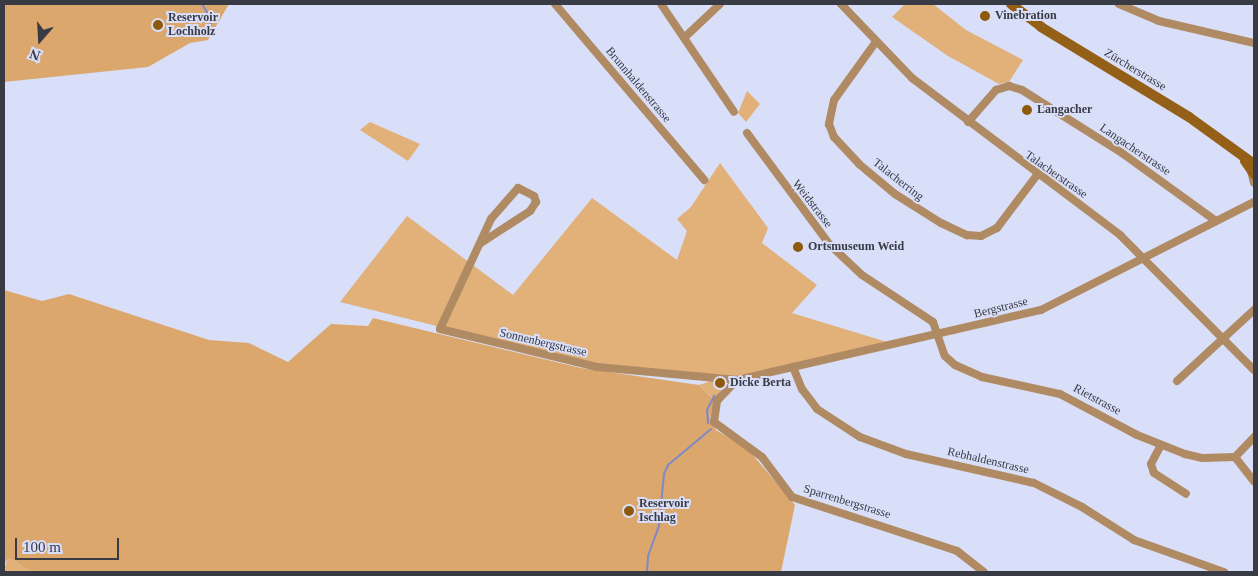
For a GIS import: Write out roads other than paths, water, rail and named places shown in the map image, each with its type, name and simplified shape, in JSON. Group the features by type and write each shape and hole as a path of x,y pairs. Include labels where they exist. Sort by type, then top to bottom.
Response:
{"main road":[{"name":"Zürcherstrasse","path":"1011,4 1041,27 1189,117 1251,167"}],"street":[{"name":"Brunnhaldenstrasse","path":"555,4 704,180"},
{"path":"662,4 734,112"},
{"path":"684,37 720,4"},
{"name":"Talacherstrasse","path":"841,4 875,42 912,78 1145,257 1254,370"},
{"path":"1119,4 1159,21 1254,43"},
{"name":"Talacherring","path":"875,42 834,100 829,124 834,137 859,164 895,194 941,223 967,235 981,236 997,228 1037,174"},
{"name":"Langacherstrasse","path":"968,122 989,94 1002,87 1015,88 1135,162 1216,221"},
{"name":"Weidstrasse","path":"748,133 829,244 862,274 934,322 938,334"},
{"path":"1251,167 1254,184"},
{"name":"Sonnenbergstrasse","path":"481,243 530,211 536,202 534,196 525,188 510,195 491,219 440,329 597,367 737,380"},
{"name":"Bergstrasse","path":"737,380 1040,310 1216,221 1253,200"},
{"path":"1177,381 1254,310"},
{"name":"Rietstrasse","path":"938,334 945,356 964,370 1060,394 1161,445 1203,458 1235,457"},
{"name":"Rebhaldenstrasse","path":"793,367 817,409 860,437 906,454 1034,483 1075,502 1134,540 1224,572"},
{"name":"Sparrenbergstrasse","path":"737,380 717,401 714,422 762,457 792,497 957,551 984,572"},
{"path":"1254,437 1235,457 1254,480"},
{"path":"1161,445 1152,464 1154,473 1186,494"}],"waterway":[{"path":"202,4 210,17 212,33"},
{"path":"708,423 707,410 714,396"},
{"path":"647,572 648,556 659,526 664,474 668,465 711,429"}],"place":[{"name":"Vinebration","path":"985,16"},
{"name":"Reservoir Lochholz","path":"158,25"},
{"name":"Langacher","path":"1027,110"},
{"name":"Ortsmuseum Weid","path":"798,247"},
{"name":"Dicke Berta","path":"720,383"},
{"name":"Reservoir Ischlag","path":"629,511"}]}
